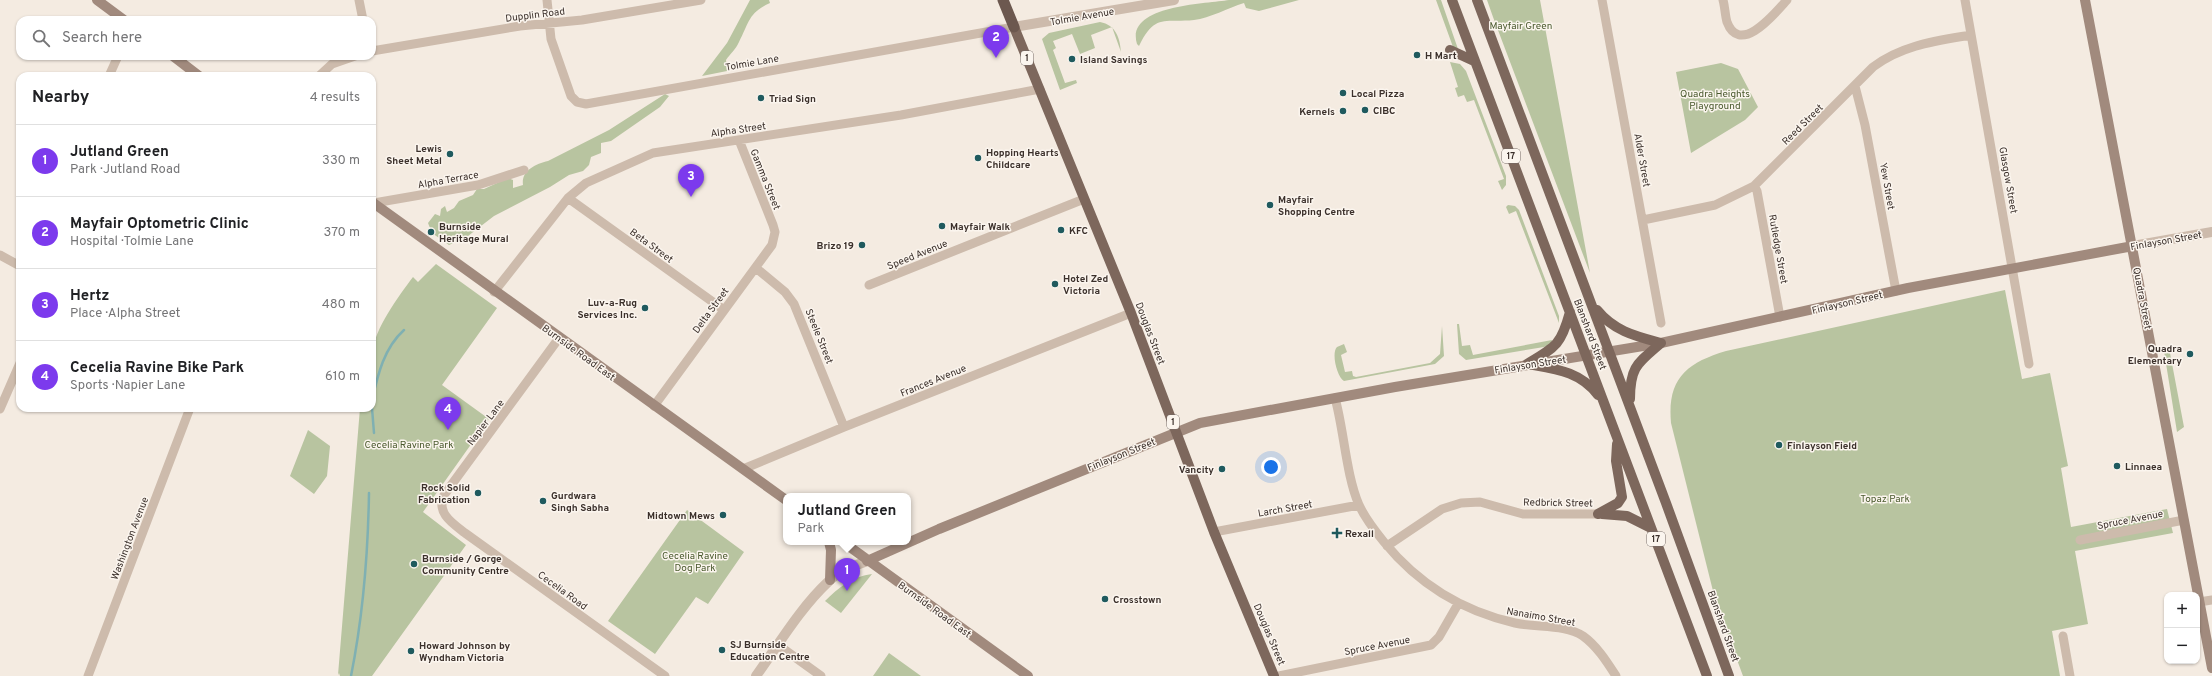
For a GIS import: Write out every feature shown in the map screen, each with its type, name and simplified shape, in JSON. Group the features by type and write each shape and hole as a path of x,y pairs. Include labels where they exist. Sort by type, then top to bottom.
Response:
{"highway":[{"name":"Douglas Street","path":"1003,0 1014,26"}],"main road":[{"path":"97,0 119,16"},
{"name":"Blanshard Street","path":"1452,0 1708,676"},
{"name":"Blanshard Street","path":"1477,0 1592,304 1729,676"},
{"name":"Quadra Street","path":"2085,0 2133,246 2197,592"},
{"name":"Douglas Street","path":"1014,26 1131,313 1214,532 1274,676"},
{"path":"1450,50 1474,61"},
{"path":"178,60 194,72"},
{"name":"Burnside Road East","path":"376,205 494,292 783,498"},
{"name":"Finlayson Street","path":"911,543 1200,423 1527,364 1586,356 1661,343 1896,291 2133,246"},
{"path":"1592,304 1605,320 1618,330 1661,343"},
{"path":"1527,364 1553,348 1564,334 1570,312"},
{"path":"1629,405 1630,381 1636,364 1661,343"},
{"path":"1527,364 1565,371 1578,376 1592,388 1604,403"},
{"path":"1598,514 1618,503 1622,497 1616,461 1617,438"},
{"path":"1598,514 1627,516 1651,528"},
{"path":"830,545 831,550 830,580"},
{"name":"Burnside Road East","path":"847,545 1028,676"},
{"name":"Finlayson Street","path":"867,561 905,545"},
{"name":"Quadra Street","path":"2200,607 2212,668"}],"street":[{"path":"359,0 362,16"},
{"name":"Tolmie Lane","path":"547,0 552,45 571,96 577,102 586,104 1014,26"},
{"name":"Dupplin Road","path":"376,50 550,23 582,20 701,0"},
{"name":"Tolmie Avenue","path":"1014,26 1174,0"},
{"name":"Alder Street","path":"1602,0 1661,323"},
{"path":"1723,0 1727,22 1736,32 1746,34 1754,32 1787,0"},
{"name":"Glasgow Street","path":"1965,0 2029,364"},
{"name":"Reed Street","path":"1642,220 1715,205 1754,186 1873,67 1886,57 1901,50 1919,45 1971,35"},
{"path":"111,72 116,60"},
{"path":"323,72 332,64 344,60"},
{"name":"Yew Street","path":"1855,86 1866,125 1896,291"},
{"name":"Alpha Street","path":"494,292 568,198 586,183 654,153 901,115 1040,90"},
{"name":"Gamma Street","path":"739,140 773,225"},
{"name":"Alpha Terrace","path":"376,202 478,185 524,170"},
{"name":"Rutledge Street","path":"1754,186 1757,191 1780,317"},
{"name":"Beta Street","path":"568,198 724,310"},
{"name":"Speed Avenue","path":"869,285 1084,199"},
{"name":"Delta Street","path":"654,406 756,268 775,238 773,225"},
{"name":"Finlayson Street","path":"2133,246 2212,232"},
{"path":"0,255 16,264"},
{"name":"Steele Street","path":"756,268 785,292 794,304 844,427"},
{"name":"Frances Avenue","path":"743,470 844,427 1131,313"},
{"name":"Napier Lane","path":"449,521 441,506 444,495 559,338"},
{"path":"0,409 16,371"},
{"name":"Nanaimo Street","path":"1335,398 1359,505 1373,529 1403,564 1431,588 1458,604 1496,619 1522,625 1572,631 1583,636 1597,649 1616,676"},
{"name":"Washington Avenue","path":"88,676 188,412"},
{"name":"Redbrick Street","path":"1387,546 1442,509 1461,503 1480,502 1523,514 1598,514"},
{"name":"Larch Street","path":"1214,532 1359,505"},
{"name":"Spruce Avenue","path":"2080,540 2184,520"},
{"name":"Cecelia Road","path":"449,521 664,676"},
{"path":"756,676 796,619 830,580 840,573 867,561"},
{"path":"2200,602 2212,600"},
{"name":"Spruce Avenue","path":"1279,676 1431,645 1439,637 1458,604"},
{"path":"2063,636 2070,676"},
{"path":"778,645 821,676"}],"green space":[{"path":"750,0 769,0 770,3 757,11 750,19 738,45 726,60 727,71 702,76 727,43"},
{"path":"1229,0 1299,0 1259,11 1246,8 1244,3 1200,19 1161,22 1150,28 1139,46 1137,44 1137,31 1143,21 1155,14 1186,5"},
{"path":"1436,0 1441,0 1458,49 1453,47"},
{"name":"Mayfair Green","path":"1487,0 1540,0 1590,273 1493,17"},
{"path":"1100,22 1111,27 1091,35 1095,48 1080,54 1072,34 1053,41 1056,48 1053,50 1065,83 1076,80 1077,83 1060,90 1042,39 1049,33"},
{"path":"1112,28 1120,42 1121,52"},
{"path":"1450,62 1460,64 1466,71 1506,176 1506,185 1502,190 1498,181 1504,179 1474,100 1467,102 1464,95 1458,97 1455,88 1458,87"},
{"name":"Quadra Heights Playground","path":"1721,63 1738,69 1758,107 1745,120 1691,153 1676,72"},
{"path":"665,94 669,96 660,107 611,141 601,143 601,153 591,157 589,165 583,171 569,175 550,187 494,216 468,236 449,245 432,233 428,223 435,214 440,216 441,209 445,206 447,212 454,208 459,201 473,195 477,189 484,189 508,178 513,180 513,188 523,185 524,176 534,166 548,161 609,130"},
{"path":"1508,205 1515,206 1519,210 1559,316 1559,323 1516,211 1509,214 1506,207"},
{"name":"Cecelia Ravine Park","path":"436,264 497,308 442,385 489,419 423,512 466,545 372,676 340,676 339,673 338,675 360,412 376,412 376,338 382,323 413,277 418,282"},
{"name":"Topaz Park","path":"2005,290 2022,379 2050,373 2068,466 2061,468 2071,527 2167,509 2173,533 2075,551 2088,624 2052,631 2060,676 1743,676 1716,603 1671,423 1672,395 1676,384 1682,375 1690,367 1700,361 1726,351"},
{"path":"1457,324 1459,324 1462,346 1470,345 1473,355 1552,340 1551,344 1544,347 1466,360 1459,354"},
{"path":"1442,326 1444,356 1435,364 1344,381 1339,375 1335,359 1335,350 1337,347 1344,344 1347,352 1341,355 1345,372 1352,371 1353,376 1356,377 1430,363 1440,354"},
{"path":"2164,351 2170,353 2184,427 2177,432"},
{"path":"308,430 330,446 327,476 314,494 290,476"},
{"name":"Cecelia Ravine Dog Park","path":"687,510 744,552 708,604 696,597 655,654 608,621"},
{"path":"872,574 841,613 825,601 846,583 858,577"},
{"path":"889,653 921,676 873,676"}],"waterway":[{"path":"376,385 379,371 391,345 404,330"},
{"path":"372,412 374,433"},
{"path":"351,676 359,631 364,585 369,493"}],"place":[{"name":"H Mart","path":"1417,55"},
{"name":"Mayfair Optometric Clinic","path":"996,58"},
{"name":"Island Savings","path":"1072,59"},
{"name":"Local Pizza","path":"1343,93"},
{"name":"Triad Sign","path":"761,98"},
{"name":"CIBC","path":"1365,110"},
{"name":"Kernels","path":"1343,111"},
{"name":"Lewis Sheet Metal","path":"450,154"},
{"name":"Hopping Hearts Childcare","path":"978,158"},
{"name":"Hertz","path":"691,197"},
{"name":"Mayfair Shopping Centre","path":"1270,205"},
{"name":"Mayfair Walk","path":"942,226"},
{"name":"KFC","path":"1061,230"},
{"name":"Burnside Heritage Mural","path":"431,232"},
{"name":"Brizo 19","path":"862,245"},
{"name":"Hotel Zed Victoria","path":"1055,284"},
{"name":"Luv-a-Rug Services Inc.","path":"645,308"},
{"name":"Quadra Elementary","path":"2190,354"},
{"name":"Cecelia Ravine Bike Park","path":"448,430"},
{"name":"Finlayson Field","path":"1779,445"},
{"name":"Linnaea","path":"2117,466"},
{"name":"Vancity","path":"1222,469"},
{"name":"Rock Solid Fabrication","path":"478,493"},
{"name":"Gurdwara Singh Sabha","path":"543,501"},
{"name":"Midtown Mews","path":"723,515"},
{"name":"Rexall","path":"1337,533"},
{"name":"Burnside / Gorge Community Centre","path":"414,564"},
{"name":"Jutland Green","path":"847,591"},
{"name":"Crosstown","path":"1105,599"},
{"name":"SJ Burnside Education Centre","path":"722,650"},
{"name":"Howard Johnson by Wyndham Victoria","path":"411,651"}]}
